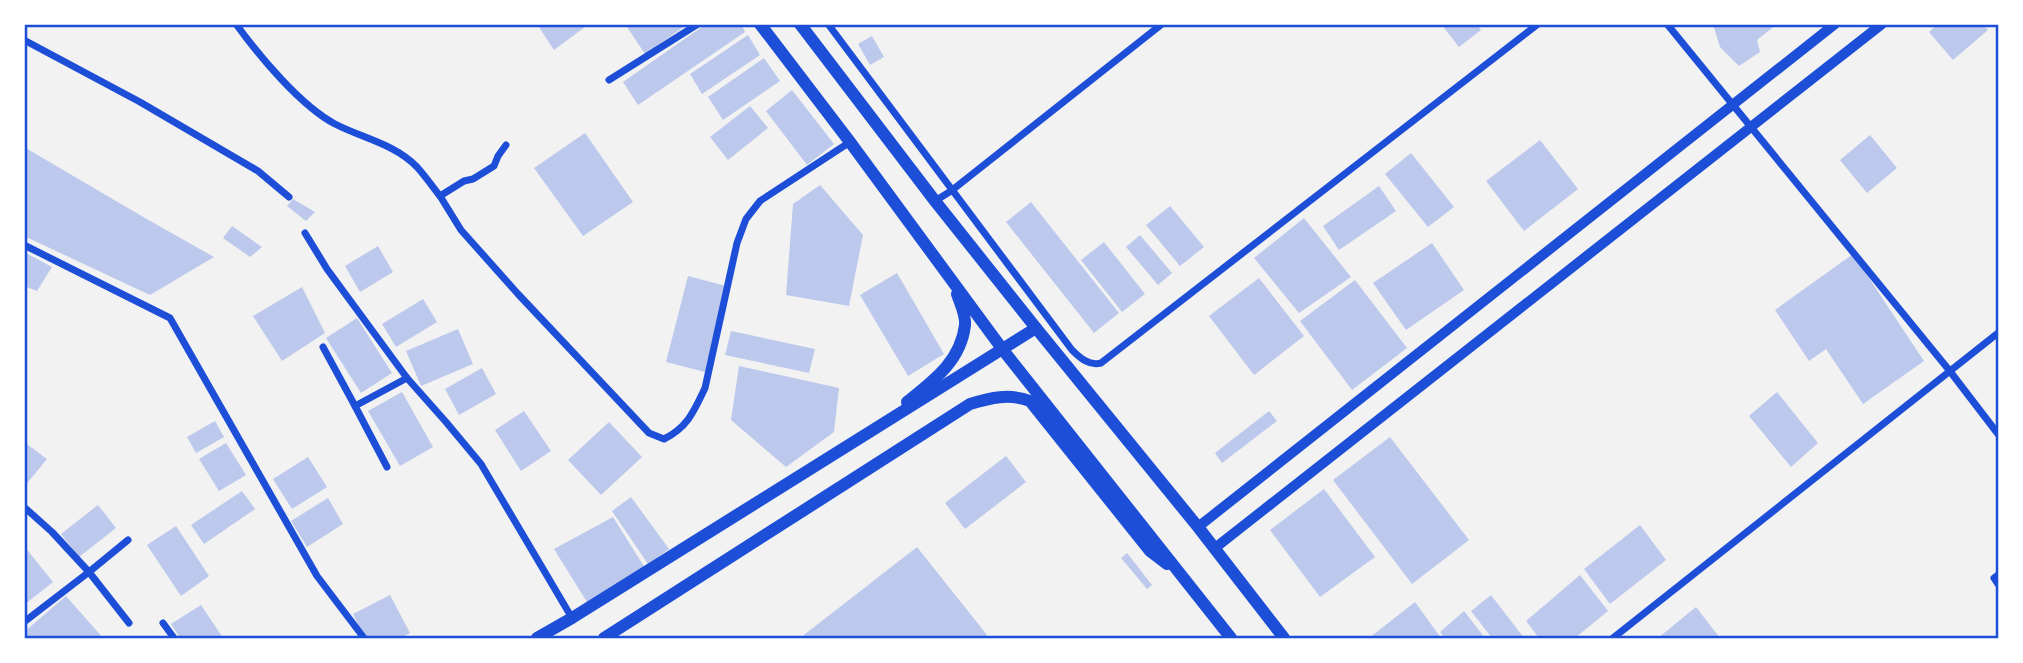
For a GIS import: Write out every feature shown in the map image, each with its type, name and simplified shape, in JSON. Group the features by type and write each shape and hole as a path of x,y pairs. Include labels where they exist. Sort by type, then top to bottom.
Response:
{"highway":[{"path":"760,24 1003,350 1231,639"},
{"path":"800,24 935,201 1199,527 1284,639"},
{"path":"875,430 886,418 933,382 950,364 965,324 953,282"},
{"path":"537,639 1036,328"},
{"path":"604,639 970,404 1003,396 1016,396 1030,401 1150,551 1179,573"}],"main road":[{"path":"1199,527 1835,24"},
{"path":"1215,548 1882,24"}],"street":[{"path":"236,24 294,93 335,124 384,145 416,166 440,196 461,230 518,294 649,433 664,439 685,426 705,388 737,243 746,219 760,201 850,142"},
{"path":"609,80 698,24"},
{"path":"828,24 1072,350 1091,363 1101,363 1538,24"},
{"path":"935,201 1162,24"},
{"path":"1667,24 1998,434"},
{"path":"24,40 258,171 289,197"},
{"path":"440,196 494,166 506,145"},
{"path":"305,233 327,269 407,378 481,464 572,618"},
{"path":"24,245 170,318 317,576 364,639"},
{"path":"1613,639 1998,333"},
{"path":"323,347 387,467"},
{"path":"355,406 407,378"},
{"path":"24,507 52,532 89,572 129,623"},
{"path":"24,622 128,540"},
{"path":"163,623 174,639"}],"building":[{"path":"537,24 589,24 554,50"},
{"path":"625,24 688,24 645,54"},
{"path":"706,24 741,24 745,32 638,105 623,82"},
{"path":"1441,24 1477,24 1481,30 1459,47"},
{"path":"1713,24 1777,24 1757,40 1760,52 1739,66 1720,47"},
{"path":"1938,24 1983,24 1988,30 1953,60 1929,32"},
{"path":"748,35 760,55 702,94 690,74"},
{"path":"872,36 884,57 870,65 858,44"},
{"path":"764,58 780,81 723,120 708,97"},
{"path":"792,90 834,144 807,165 766,111"},
{"path":"750,106 768,128 728,160 710,137"},
{"path":"585,133 633,202 583,236 534,168"},
{"path":"1870,135 1897,168 1867,193 1840,160"},
{"path":"1540,140 1578,189 1524,231 1486,181"},
{"path":"24,147 214,257 150,295 24,236"},
{"path":"1411,153 1454,207 1428,227 1385,174"},
{"path":"820,185 863,235 849,306 786,295 793,204"},
{"path":"1379,186 1396,211 1339,250 1323,226"},
{"path":"293,199 315,212 306,221 287,206"},
{"path":"1031,202 1119,313 1094,333 1006,222"},
{"path":"1170,206 1204,247 1180,266 1146,225"},
{"path":"1304,218 1351,277 1299,313 1254,258"},
{"path":"232,226 262,247 250,257 223,238"},
{"path":"1140,235 1172,273 1158,285 1126,247"},
{"path":"1104,242 1145,294 1122,312 1081,260"},
{"path":"1432,243 1464,290 1406,330 1373,283"},
{"path":"378,246 393,272 360,292 345,266"},
{"path":"24,252 52,267 37,291 24,286"},
{"path":"1853,254 1924,361 1863,404 1826,349 1809,361 1775,310"},
{"path":"897,273 944,354 908,376 860,295"},
{"path":"688,276 726,286 705,372 666,362"},
{"path":"1259,278 1304,336 1254,375 1209,316"},
{"path":"1355,280 1407,348 1352,390 1300,321"},
{"path":"302,287 325,333 282,361 253,316"},
{"path":"423,299 437,322 396,347 382,324"},
{"path":"357,318 392,373 361,393 326,338"},
{"path":"458,329 473,364 421,386 406,351"},
{"path":"731,331 815,349 809,373 725,355"},
{"path":"739,366 839,388 834,432 786,467 731,420"},
{"path":"482,368 496,394 459,415 445,389"},
{"path":"402,392 433,447 400,466 368,411"},
{"path":"1777,392 1818,443 1791,467 1749,416"},
{"path":"524,411 551,451 521,471 495,430"},
{"path":"1269,411 1277,421 1222,463 1215,453"},
{"path":"215,421 224,437 196,453 187,437"},
{"path":"609,422 642,457 601,495 568,460"},
{"path":"1390,437 1469,540 1412,584 1333,480"},
{"path":"24,442 47,459 24,487"},
{"path":"226,443 246,475 219,491 199,459"},
{"path":"1006,456 1026,482 965,529 945,503"},
{"path":"308,457 327,487 292,509 273,479"},
{"path":"1324,489 1375,557 1320,597 1270,530"},
{"path":"242,491 255,509 204,544 191,525"},
{"path":"631,497 669,549 648,564 612,511"},
{"path":"328,498 343,524 307,547 291,521"},
{"path":"98,505 116,528 79,557 61,534"},
{"path":"613,517 645,568 587,602 554,549"},
{"path":"1640,525 1666,560 1610,604 1584,569"},
{"path":"176,526 209,576 181,596 147,545"},
{"path":"24,546 53,582 24,605"},
{"path":"917,547 987,635 984,638 800,638"},
{"path":"1127,553 1152,585 1147,589 1121,558"},
{"path":"1580,575 1608,611 1575,638 1539,638 1526,621"},
{"path":"390,595 410,633 400,638 365,638 353,614"},
{"path":"1491,595 1524,638 1492,638 1471,611"},
{"path":"66,596 103,638 24,638 24,632"},
{"path":"1415,602 1441,638 1369,638"},
{"path":"201,605 223,638 180,638 171,624"},
{"path":"1696,607 1720,638 1658,638"},
{"path":"1464,611 1485,638 1445,638 1440,632"}]}
